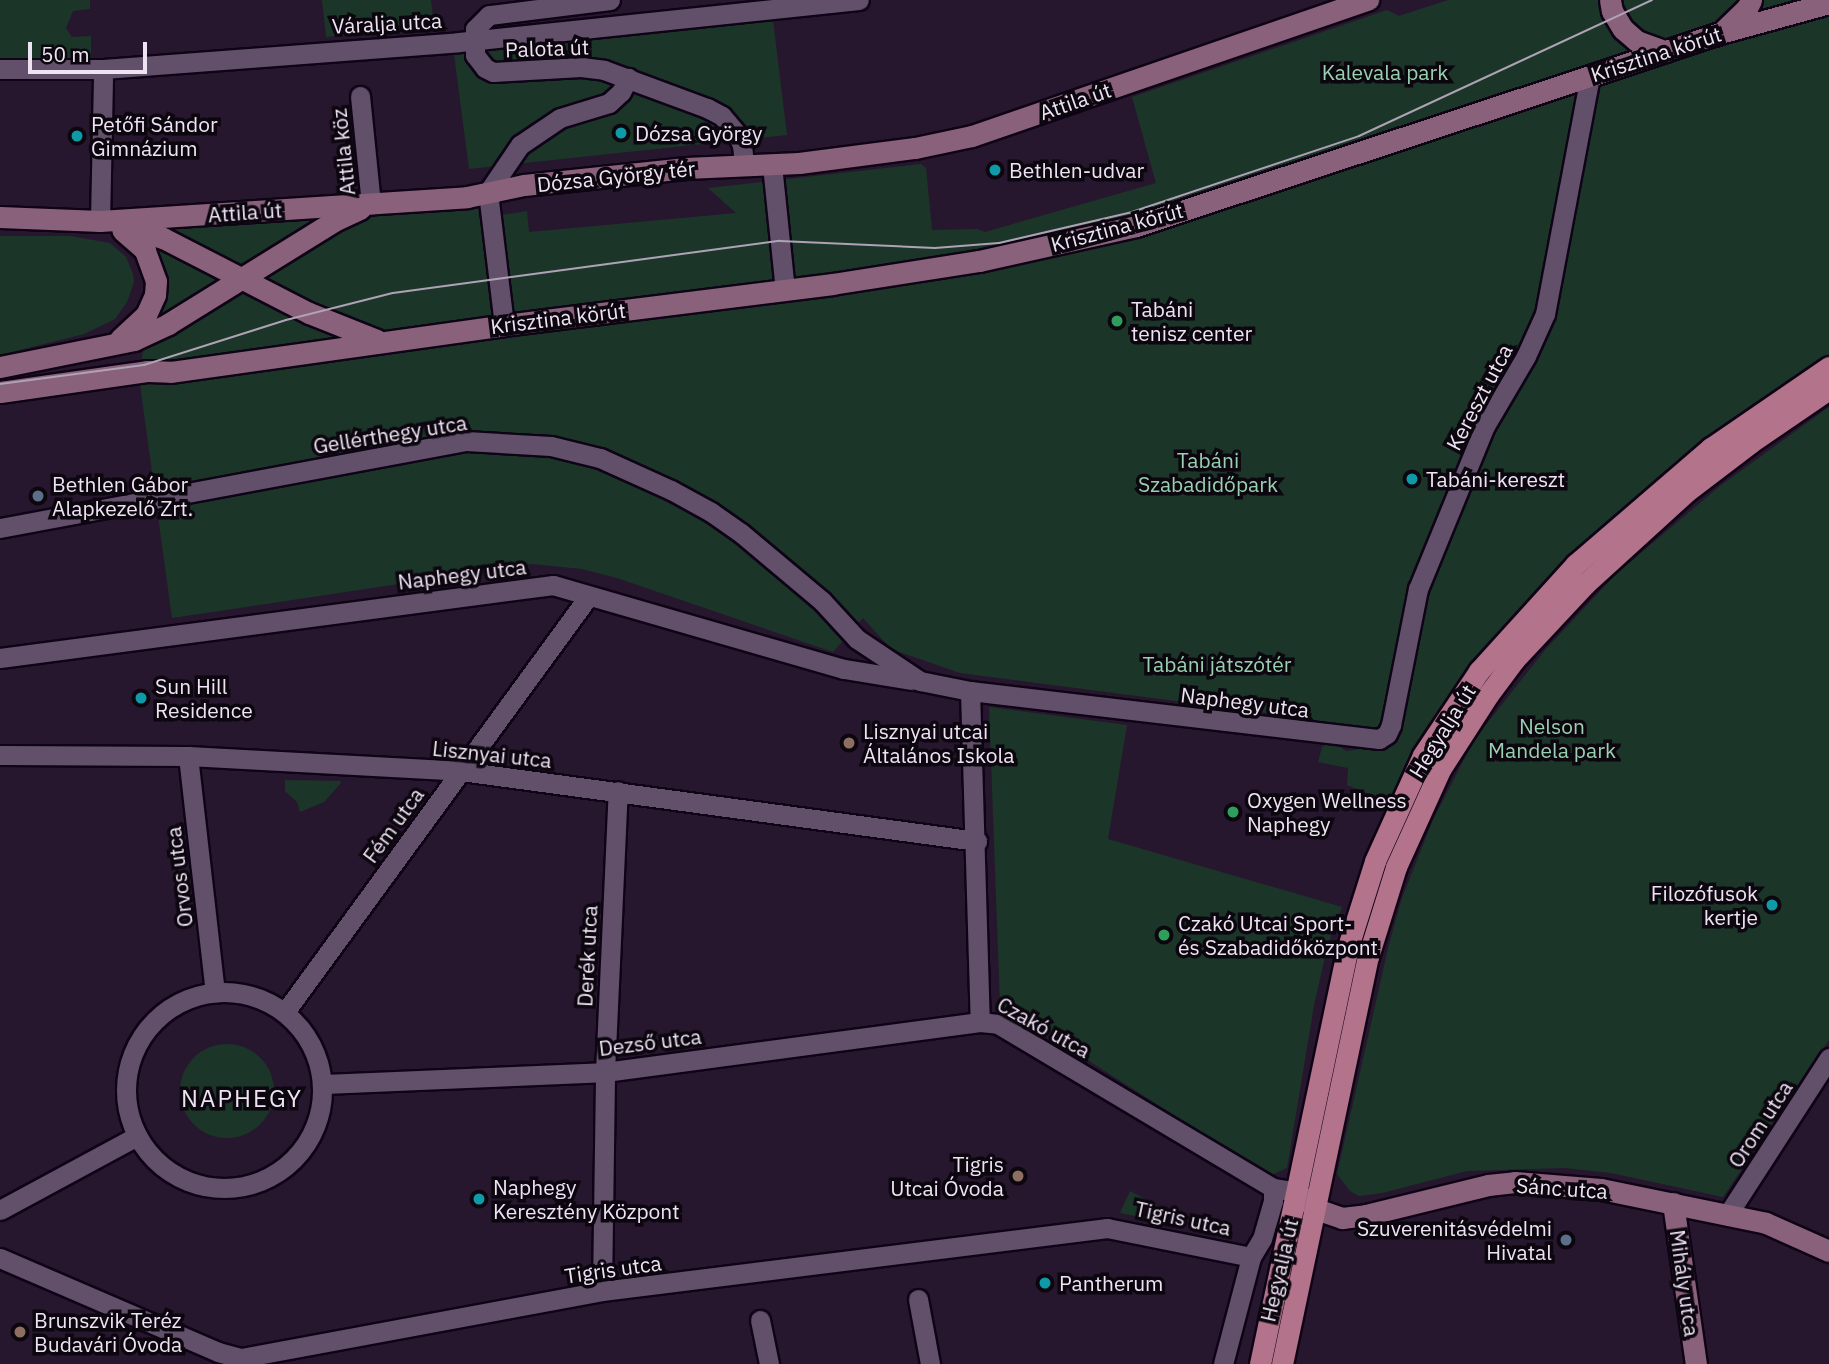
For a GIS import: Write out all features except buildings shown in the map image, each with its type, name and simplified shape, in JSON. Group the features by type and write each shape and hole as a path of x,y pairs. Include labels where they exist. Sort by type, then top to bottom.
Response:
{"main road":[{"name":"Attila út","path":"772,165 915,148 972,136 1368,0"},
{"path":"1611,0 1612,11 1623,29 1637,41 1665,51"},
{"path":"1720,33 1747,8 1751,0"},
{"name":"Krisztina körút","path":"0,392 145,372 171,372 504,324 785,290 979,261 1136,226 1720,33 1829,3"},
{"name":"Dózsa György tér","path":"488,192 672,169 772,165"},
{"name":"Attila út","path":"0,217 100,221 467,197 488,192"},
{"path":"0,367 134,340 168,324 334,221 371,204"},
{"path":"100,221 127,232 137,240 150,259 156,281 155,295 146,316 116,344"},
{"name":"Krisztina körút","path":"100,221 163,238 309,313 379,341"},
{"name":"Hegyalja út","path":"1260,1364 1335,1002 1359,905 1398,806 1423,755 1450,713 1504,640 1540,600 1614,528 1711,448 1829,367"},
{"name":"Hegyalja út","path":"1282,1364 1381,911 1418,815 1464,730 1514,660 1622,548 1720,466 1829,389"},
{"name":"Sánc utca","path":"1297,1192 1316,1209 1332,1217 1366,1215 1465,1190 1515,1182 1601,1189 1728,1214 1788,1230 1829,1251"},
{"name":"Mihály utca","path":"1673,1203 1696,1364"}],"street":[{"name":"Palota út","path":"610,0 501,11 480,22 474,40 479,63 493,72 581,67 628,78"},
{"name":"Váralja utca","path":"0,69 103,69 474,40 859,0"},
{"name":"Kereszt utca","path":"1387,734 1418,589 1485,426 1527,356 1545,314 1590,76"},
{"path":"609,103 621,92 628,78 722,116 737,134 742,145 744,165"},
{"path":"100,221 103,79"},
{"name":"Dózsa György tér","path":"488,192 520,145 540,129 560,118 609,103 664,91"},
{"name":"Attila köz","path":"360,96 371,204"},
{"path":"772,165 785,290"},
{"path":"488,192 504,324"},
{"name":"Gellérthegy utca","path":"0,528 467,441 551,446 600,458 671,490 711,512 741,533 812,592 857,639 920,681 970,691"},
{"name":"Naphegy utca","path":"0,657 553,585 845,669 920,681"},
{"name":"Fém utca","path":"285,1012 588,597"},
{"name":"Naphegy utca","path":"970,691 1370,740 1387,734"},
{"name":"Czakó utca","path":"970,691 977,841 980,1022 998,1024 1273,1188 1297,1192"},
{"name":"Lisznyai utca","path":"0,755 188,756 461,771 977,841"},
{"name":"Orvos utca","path":"188,756 215,992"},
{"name":"Derék utca","path":"602,1292 605,1072 618,791"},
{"path":"215,992 252,995 285,1012 302,1030 315,1052 322,1084 320,1109 305,1143 280,1170 257,1182 233,1188 195,1184 161,1166 137,1136 126,1098 126,1079 138,1041 150,1025 172,1007 197,995 215,992"},
{"name":"Dezső utca","path":"322,1084 605,1072 980,1022"},
{"name":"Orom utca","path":"1728,1214 1829,1058"},
{"path":"0,1210 137,1136"},
{"path":"1223,1364 1251,1257 1262,1239 1273,1202 1273,1188"},
{"name":"Tigris utca","path":"0,1258 218,1352 241,1358 602,1292 1107,1228 1251,1257"},
{"path":"918,1299 930,1364"},
{"path":"760,1320 769,1364"}],"green space":[{"path":"0,0 90,0 90,9 73,11 66,28 72,37 91,36 91,60 0,60"},
{"path":"322,0 431,0 434,26 326,37"},
{"path":"1448,0 1829,0 1829,355 1762,399 1682,459 1563,562 1476,658 1424,731 1392,797 1382,799 1347,785 1348,768 1318,762 1322,747 1332,741 1346,751 1365,748 1377,743 1379,731 1283,715 960,673 891,649 863,618 833,652 617,578 582,569 532,564 172,618 139,377 147,324 149,247 160,225 478,204 479,219 527,211 529,232 736,213 708,188 921,164 926,168 932,230 977,229 985,232 1156,183 1132,97 1387,10 1399,16"},
{"path":"773,20 787,135 469,169 454,54"},
{"path":"0,236 70,236 110,243 126,257 133,274 134,282 127,302 115,319 84,334 0,355"},
{"name":"Nelson Mandela park","path":"1829,407 1829,1040 1723,1197 1611,1173 1565,1168 1467,1171 1382,1193 1359,1196 1350,1191 1337,1174 1389,944 1402,898 1432,822 1474,740 1545,650 1616,574 1720,486"},
{"name":"Czakó Utcai Sport- és Szabadidőközpont","path":"989,707 1127,725 1108,839 1342,907 1328,944 1314,1005 1287,1168 1269,1176 1000,1004"},
{"path":"285,780 341,783 324,802 300,812 297,802 285,791"},
{"path":"227,1044 245,1048 260,1058 270,1073 274,1091 270,1109 260,1124 245,1134 227,1138 209,1134 194,1124 184,1109 180,1091 184,1073 194,1058 209,1048"},
{"path":"1130,1191 1164,1209 1160,1221 1120,1213"}],"tram line":[{"path":"0,384 144,365 286,320 393,293 780,241 935,248 999,243 1132,212 1359,136 1652,0"}],"place":[{"name":"Dózsa György","path":"621,133"},
{"name":"Petőfi Sándor Gimnázium","path":"77,136"},
{"name":"Bethlen-udvar","path":"995,170"},
{"name":"Tabáni tenisz center","path":"1117,321"},
{"name":"Tabáni-kereszt","path":"1412,479"},
{"name":"Bethlen Gábor Alapkezelő Zrt.","path":"38,496"},
{"name":"Sun Hill Residence","path":"141,698"},
{"name":"Lisznyai utcai Általános Iskola","path":"849,743"},
{"name":"Oxygen Wellness Naphegy","path":"1233,812"},
{"name":"Filozófusok kertje","path":"1772,905"},
{"name":"Czakó Utcai Sport- és Szabadidőközpont","path":"1164,935"},
{"name":"Tigris Utcai Óvoda","path":"1018,1176"},
{"name":"Naphegy Keresztény Központ","path":"479,1199"},
{"name":"Szuverenitásvédelmi Hivatal","path":"1566,1240"},
{"name":"Pantherum","path":"1045,1283"},
{"name":"Brunszvik Teréz Budavári Óvoda","path":"20,1332"}],"district":[{"name":"NAPHEGY","path":"242,1099"}],"park label":[{"name":"Kalevala park","path":"1385,72"},
{"name":"Tabáni Szabadidőpark","path":"1208,472"},
{"name":"Tabáni játszótér","path":"1217,664"}]}
